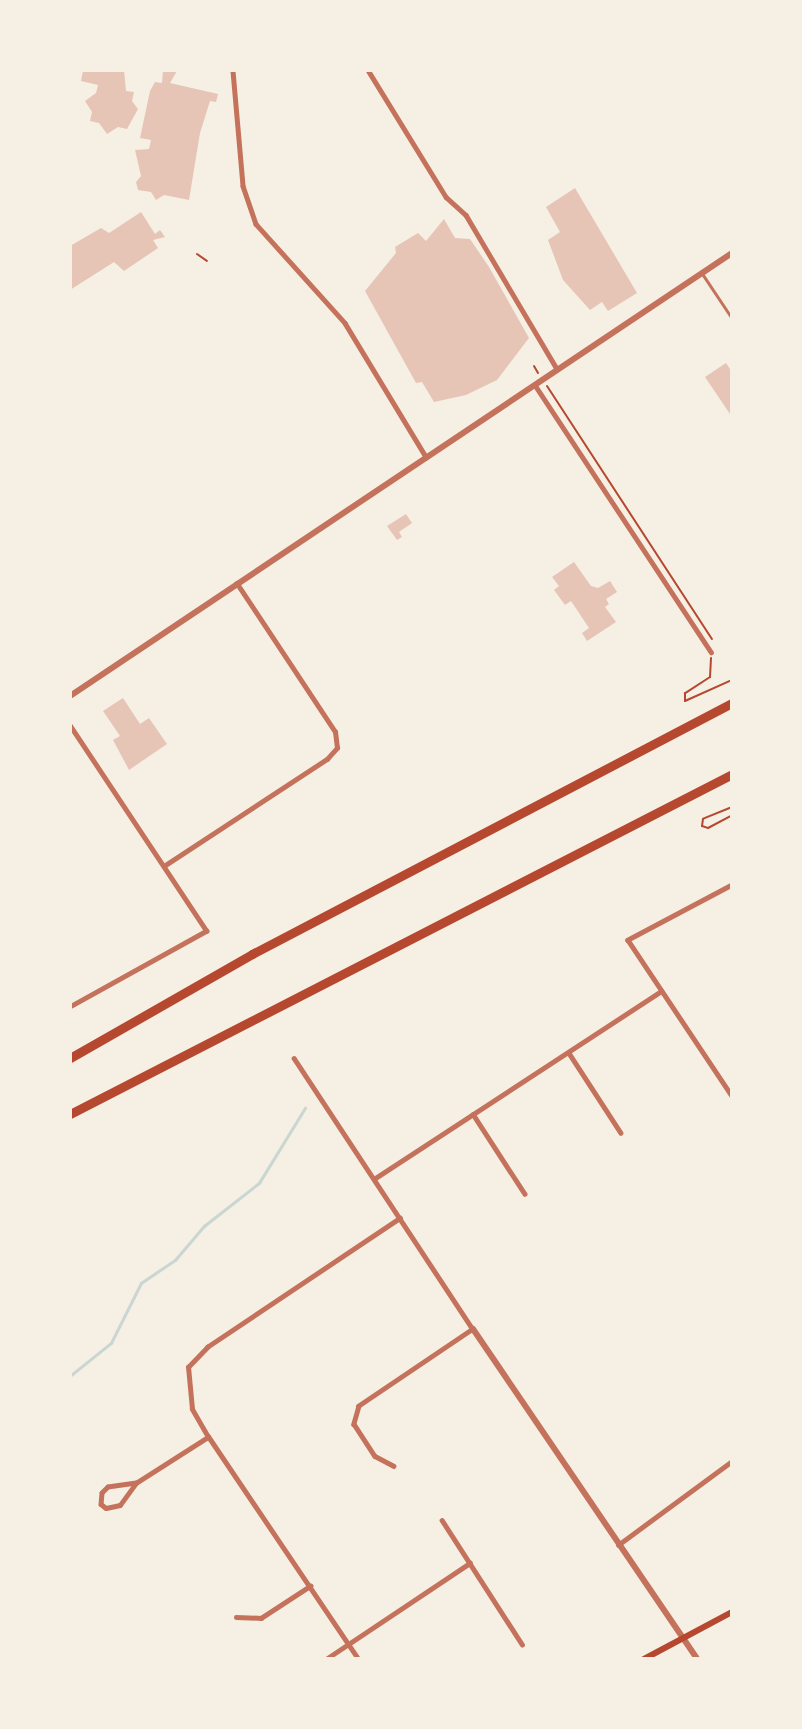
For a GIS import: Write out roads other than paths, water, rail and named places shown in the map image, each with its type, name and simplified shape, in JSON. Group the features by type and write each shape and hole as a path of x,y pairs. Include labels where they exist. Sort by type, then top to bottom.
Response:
{"highway":[{"path":"70,1058 252,954 732,703"},
{"path":"70,1114 732,776"}],"main road":[{"path":"644,1659 732,1612"}],"street":[{"path":"368,70 446,197 466,215 557,369"},
{"path":"233,71 243,186 256,224 270,245 345,323 426,457"},
{"path":"70,696 732,253"},
{"path":"534,384 711,652"},
{"path":"164,866 327,759 337,748 335,732 237,584"},
{"path":"70,724 207,931 70,1007"},
{"path":"732,886 628,940 732,1096"},
{"path":"374,1179 661,991"},
{"path":"569,1053 621,1133"},
{"path":"294,1058 473,1329 697,1659"},
{"path":"473,1114 526,1194"},
{"path":"358,1659 208,1437 188,1396 188,1367 193,1359 400,1218"},
{"path":"394,1466 375,1456 354,1424 359,1406 473,1329"},
{"path":"136,1483 108,1487 102,1493 101,1504 106,1508 120,1505 136,1483 208,1437"},
{"path":"618,1545 732,1461"},
{"path":"442,1520 522,1644"},
{"path":"326,1659 470,1563"},
{"path":"236,1617 261,1618 310,1586"}],"lane":[{"path":"702,273 732,318"}],"waterway":[{"path":"70,1376 111,1343 141,1283 175,1260 204,1226 259,1183 305,1108"}]}
